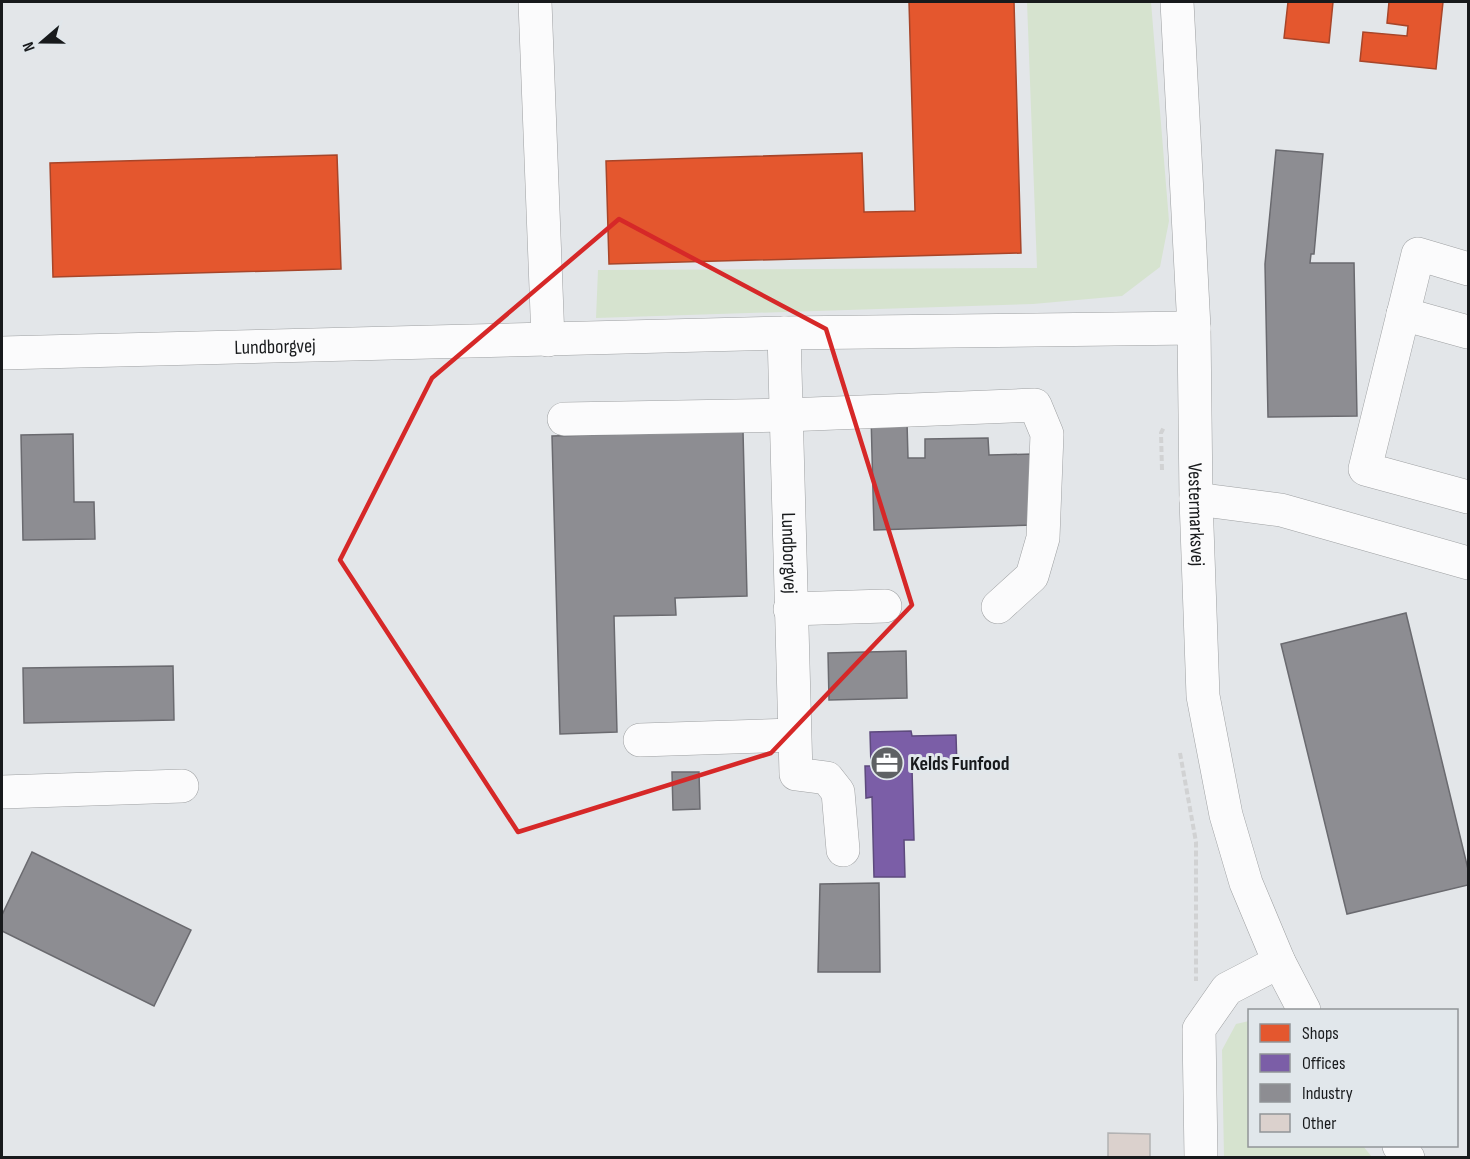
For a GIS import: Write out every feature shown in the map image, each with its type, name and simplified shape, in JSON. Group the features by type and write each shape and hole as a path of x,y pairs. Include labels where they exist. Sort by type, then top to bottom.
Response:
{"street":[{"path":"536,2 548,340"},
{"name":"Vestermarksvej","path":"1177,2 1194,328 1196,499 1203,696 1211,748 1226,815 1246,883 1279,962 1303,1009"},
{"path":"1468,269 1418,254 1365,468 1468,497"},
{"path":"1403,314 1468,332"},
{"name":"Lundborgvej","path":"2,353 784,333 1194,328"},
{"name":"Lundborgvej","path":"784,333 793,735 796,774 827,778 838,792 843,850"},
{"path":"564,418 786,416 1035,405 1047,434 1043,538 1032,576 998,608"},
{"path":"1196,499 1281,510 1468,563"},
{"path":"790,609 885,606"},
{"path":"640,740 793,735"},
{"path":"2,792 182,786"},
{"path":"1201,1158 1199,1029 1227,989 1279,962"}],"highlighted area":[{"path":"619,219 826,329 912,605 771,753 518,832 340,560 432,378"}],"green space":[{"path":"1027,2 1151,2 1169,221 1160,267 1122,296 1033,304 596,318 598,270 1037,268"},
{"path":"1248,1021 1248,1147 1364,1147 1372,1157 1224,1157 1222,1050 1236,1024"}],"building: Shops":[{"path":"909,2 1014,2 1021,253 609,264 606,161 862,153 864,212 915,211"},
{"path":"1288,2 1333,2 1329,43 1284,38"},
{"path":"1389,2 1443,2 1436,69 1360,61 1363,32 1407,36 1408,26 1387,23"},
{"path":"337,155 341,269 53,277 50,163"}],"building: Offices":[{"path":"911,731 912,736 956,735 957,768 912,769 914,840 904,840 905,877 874,877 872,797 866,798 865,766 871,766 870,732"}],"building: Industry":[{"path":"1276,150 1323,154 1314,254 1311,254 1310,263 1354,263 1357,416 1268,417 1265,264"},
{"path":"871,415 907,422 908,458 925,458 925,439 988,438 989,455 1033,454 1035,525 874,530"},
{"path":"743,431 747,596 675,598 676,615 614,616 617,732 560,734 552,436"},
{"path":"73,434 74,502 94,502 95,539 23,540 21,435"},
{"path":"1406,613 1468,869 1468,885 1347,914 1281,644"},
{"path":"906,651 907,698 829,700 828,653"},
{"path":"173,666 174,720 24,723 23,668"},
{"path":"672,772 699,772 700,809 673,810"},
{"path":"32,852 191,930 154,1006 2,931 2,915"},
{"path":"879,883 880,972 818,972 820,884"}],"building: Other":[{"path":"1108,1133 1150,1134 1150,1158 1108,1158"}],"place":[{"name":"Kelds Funfood","path":"887,763"}]}
